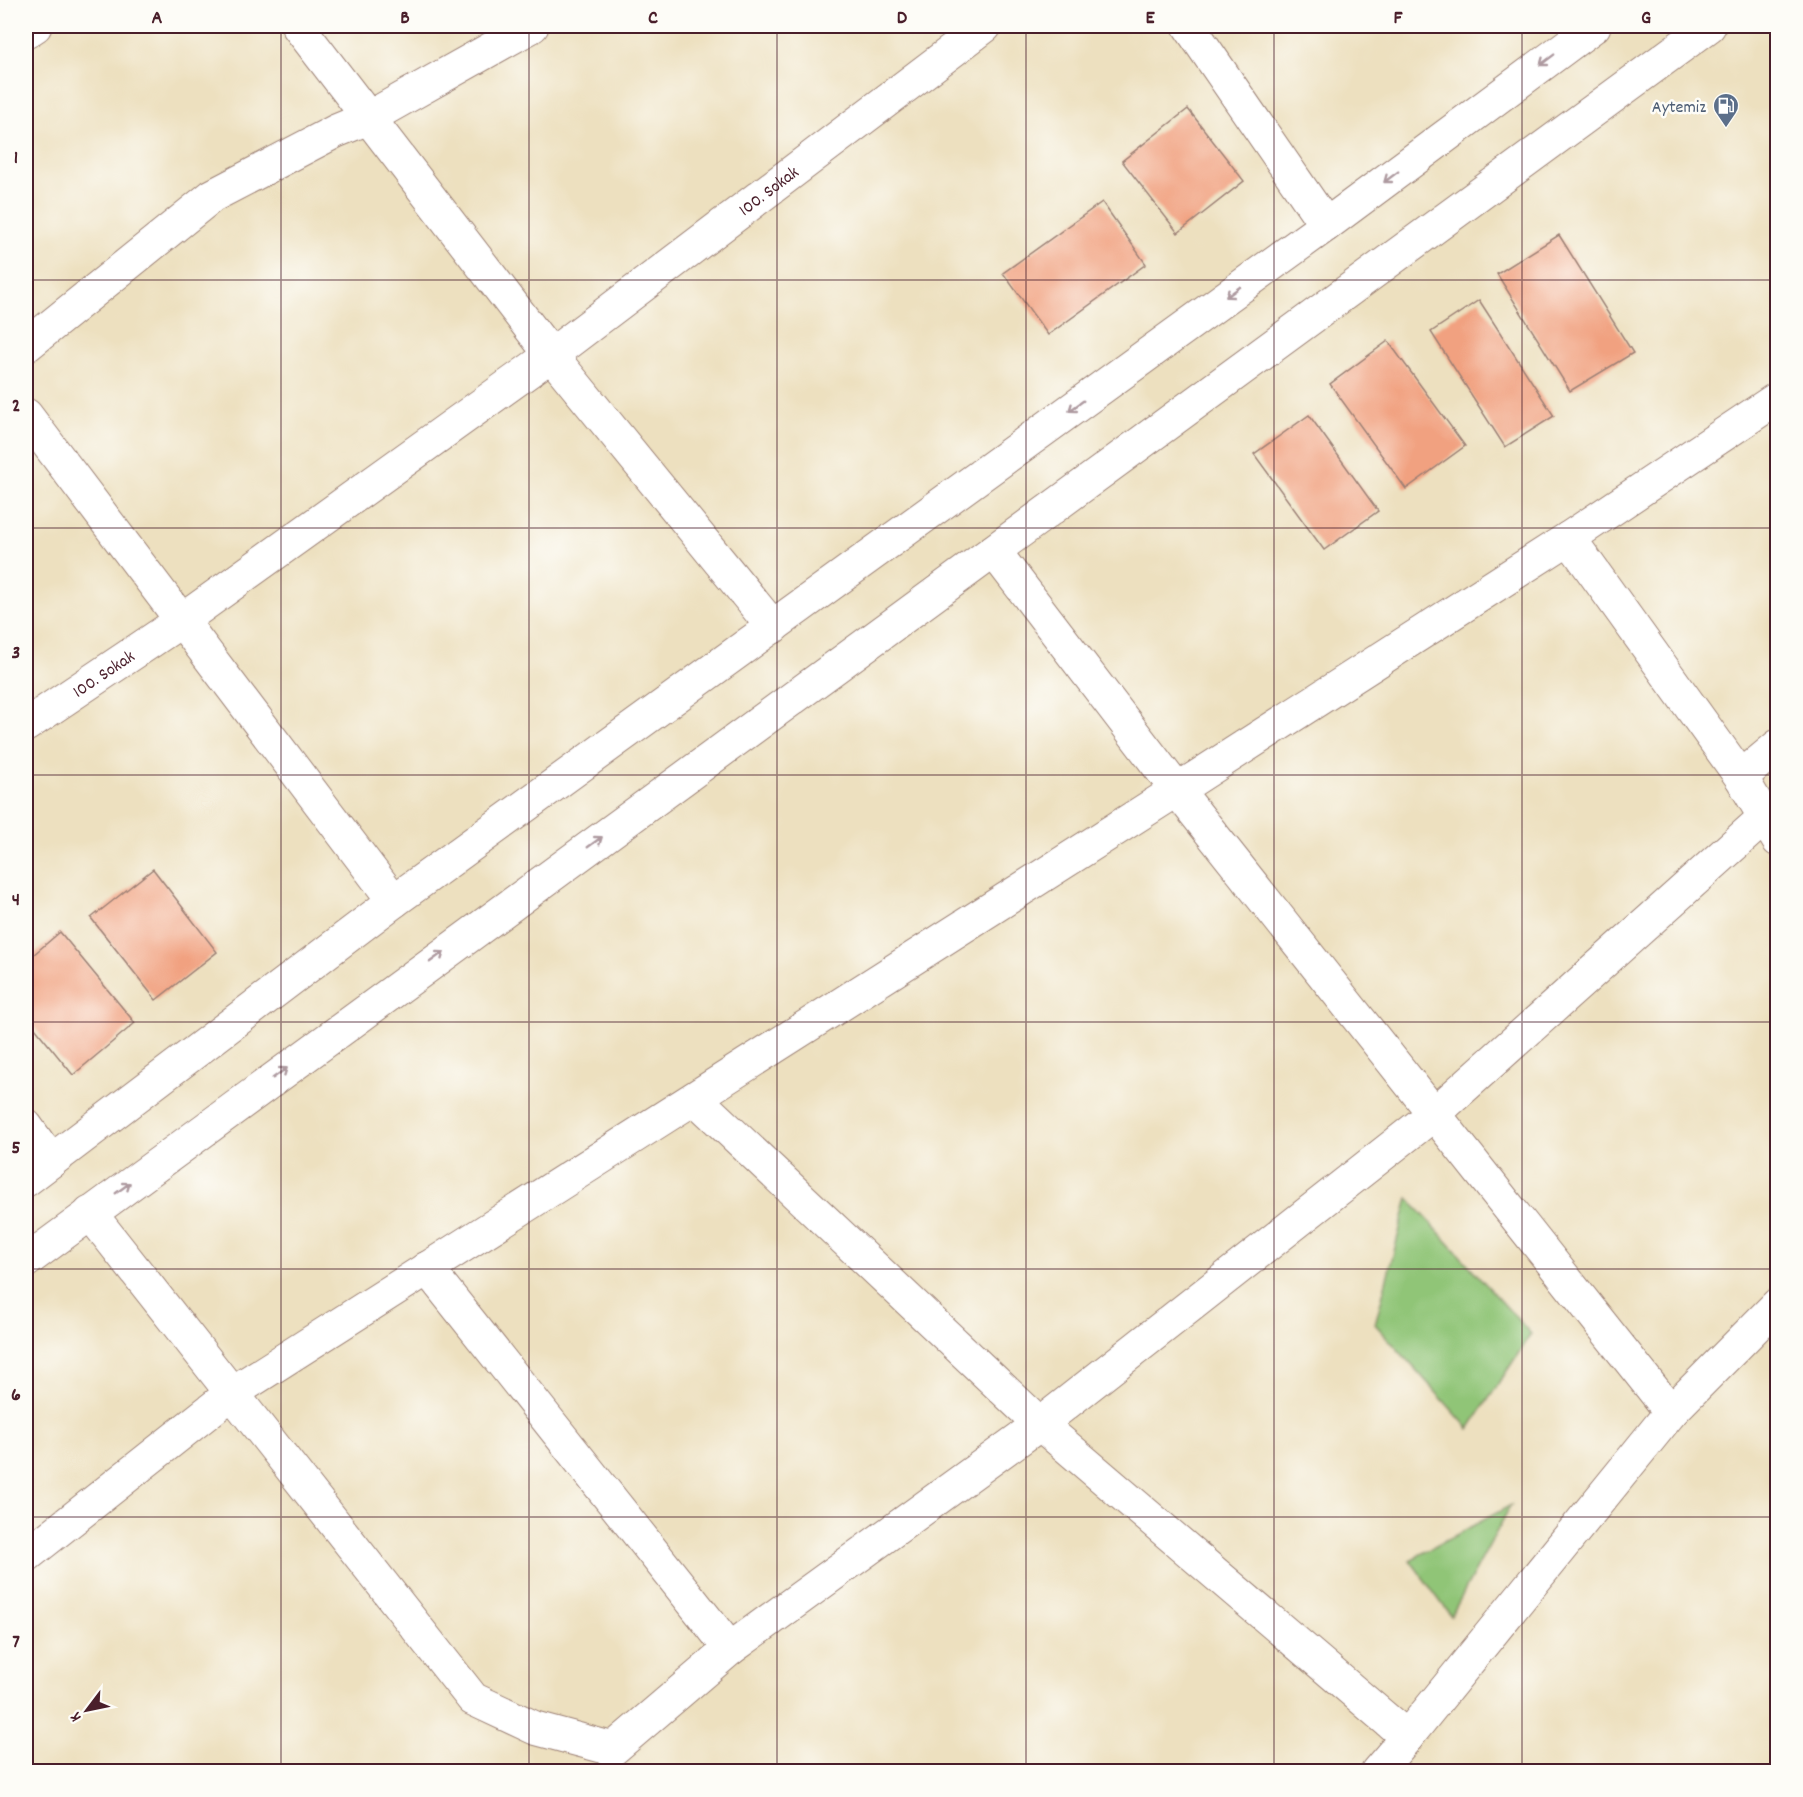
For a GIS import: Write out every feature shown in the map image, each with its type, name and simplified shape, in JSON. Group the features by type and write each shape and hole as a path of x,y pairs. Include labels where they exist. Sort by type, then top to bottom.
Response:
{"street":[{"path":"26,32 35,26"},
{"path":"298,26 551,355 773,627"},
{"path":"26,346 212,196 336,131 370,117 532,26"},
{"name":"100. Sokak","path":"26,725 181,621 551,355 985,26"},
{"path":"1188,26 1326,225"},
{"path":"26,1126 38,1171 394,901 1326,225 1594,26"},
{"path":"26,1261 432,960 1709,26"},
{"path":"26,1556 232,1393 1569,538 1778,398"},
{"path":"26,415 394,901"},
{"path":"90,1213 473,1699 535,1728 613,1749 730,1649 1040,1424 1434,1114 1771,829 1741,777 1569,538"},
{"path":"994,551 1177,790 1671,1412"},
{"path":"1741,777 1778,746"},
{"path":"695,1098 1040,1424 1407,1737"},
{"path":"427,1268 730,1649"},
{"path":"1377,1772 1671,1412 1778,1304"}],"green space":[{"path":"1408,1198 1531,1334 1469,1429 1375,1324"},
{"path":"1511,1505 1451,1616 1410,1560"}],"building":[{"path":"1188,109 1244,181 1178,233 1122,161"},
{"path":"1102,202 1146,264 1048,335 1003,273"},
{"path":"1559,235 1633,353 1570,391 1497,274"},
{"path":"1479,300 1554,416 1505,447 1431,332"},
{"path":"1388,341 1465,446 1406,489 1330,384"},
{"path":"1309,415 1378,511 1324,550 1254,454"},
{"path":"153,869 217,952 156,1000 91,918"},
{"path":"60,932 135,1023 73,1075 26,1017 26,961"}],"place":[{"name":"Aytemiz","path":"1726,129"}]}
